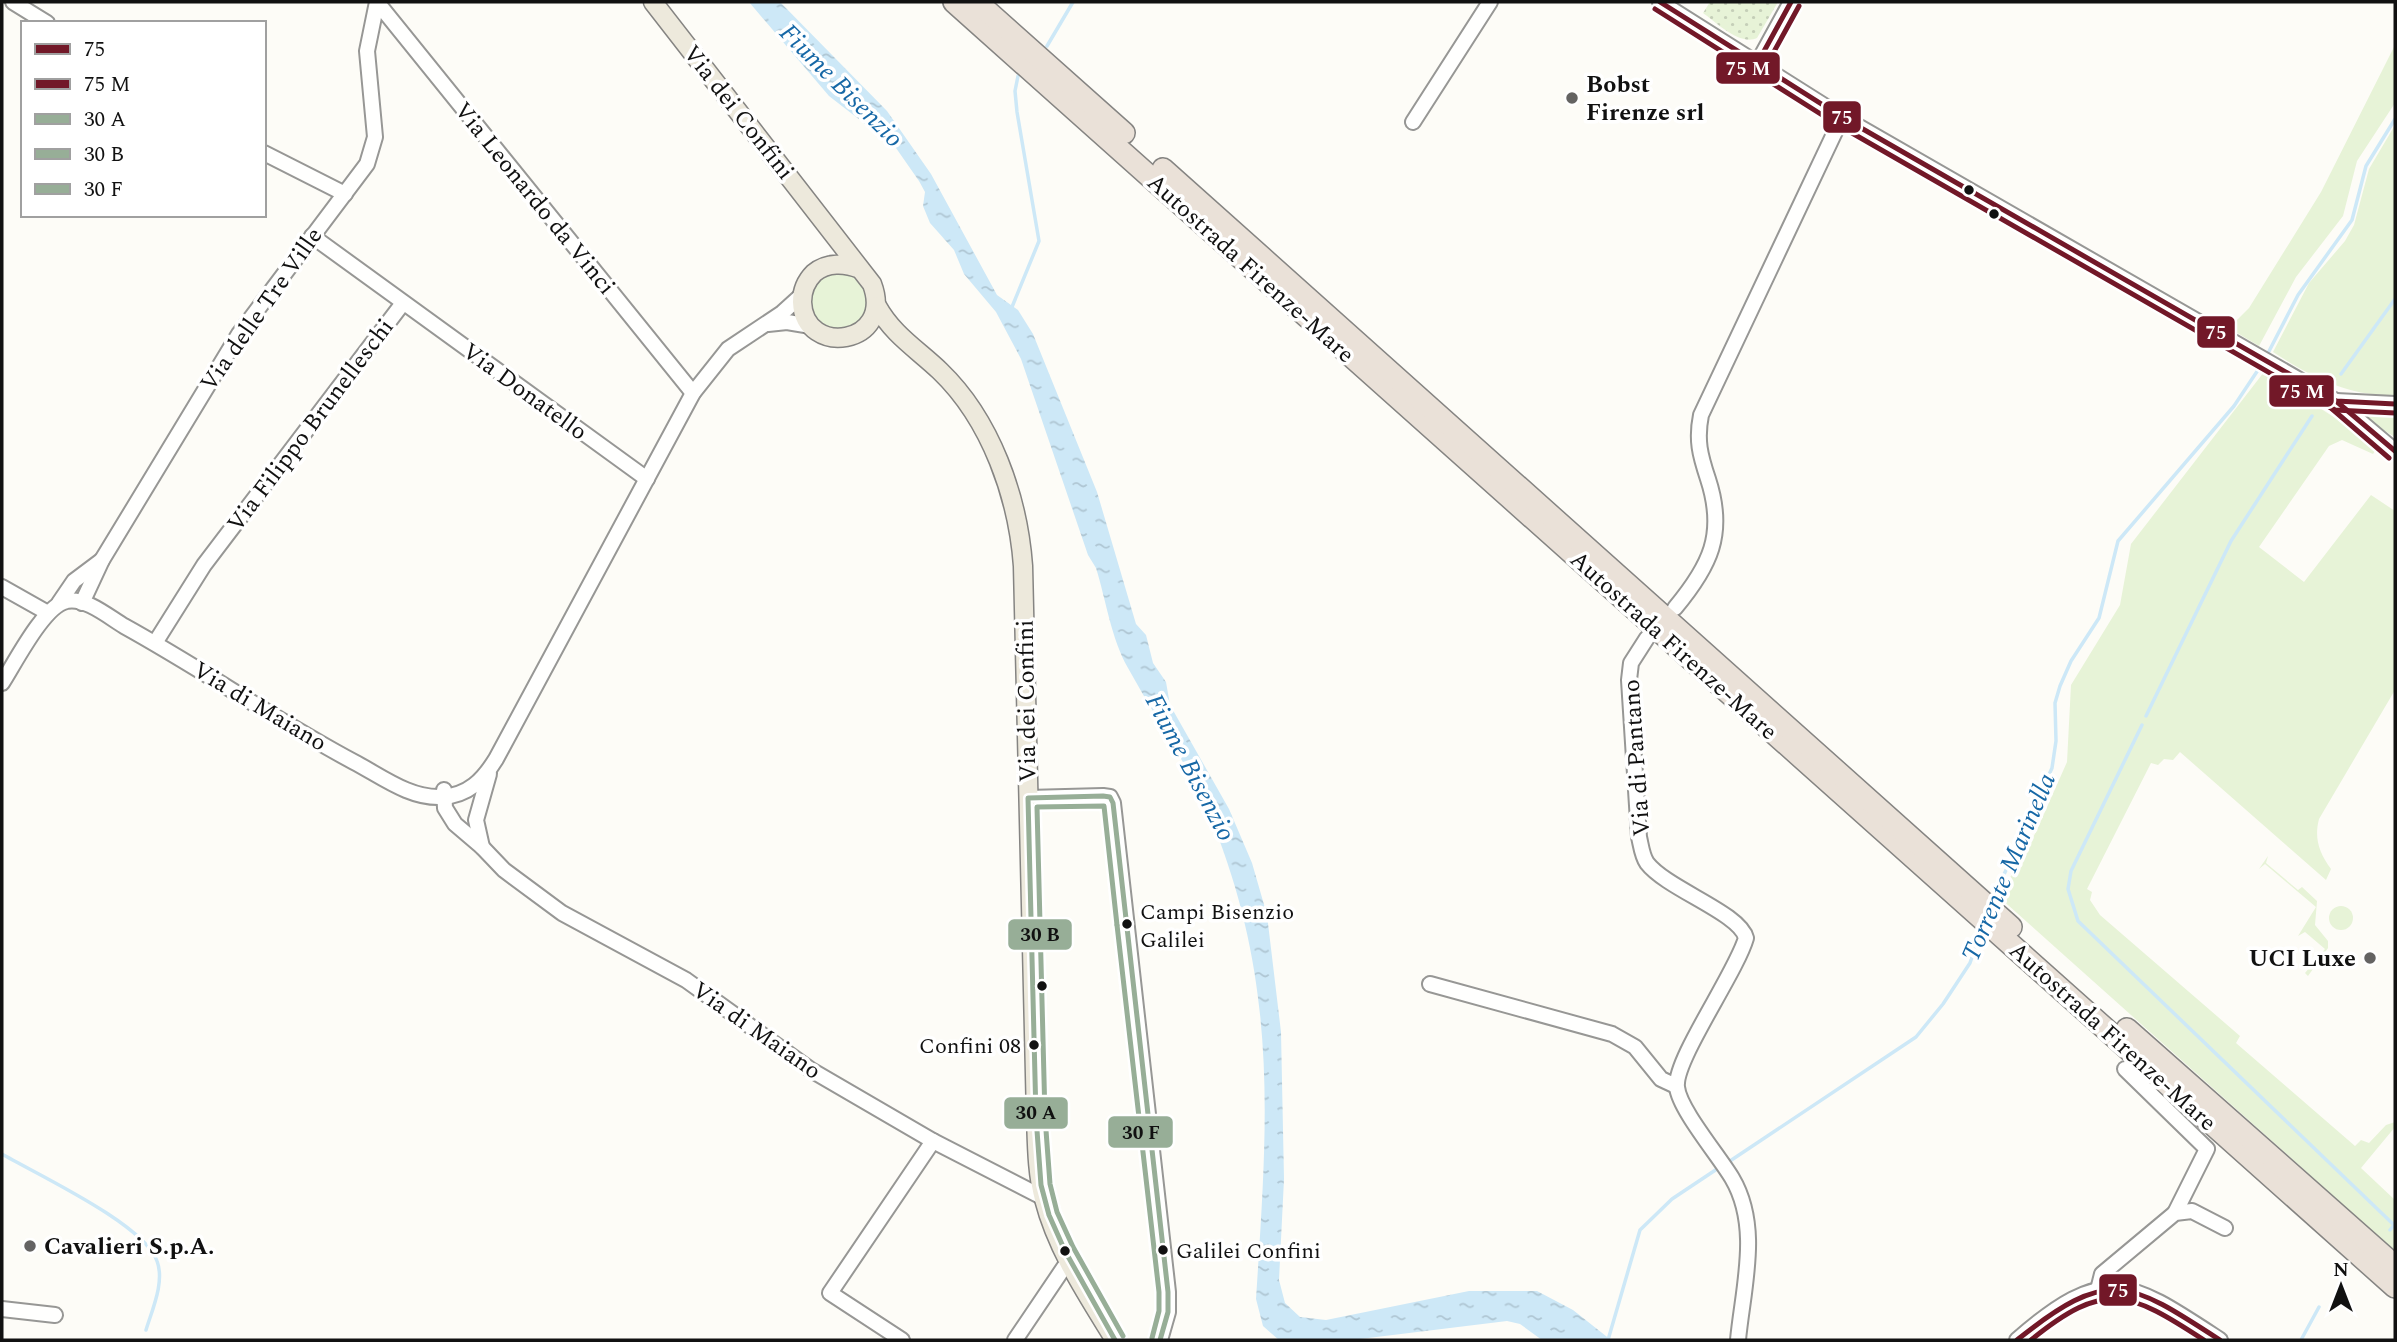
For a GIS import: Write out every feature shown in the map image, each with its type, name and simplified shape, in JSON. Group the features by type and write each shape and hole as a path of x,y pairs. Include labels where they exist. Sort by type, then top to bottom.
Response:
{"highway":[{"name":"Autostrada Firenze-Mare","path":"954,2 1975,903"},
{"name":"Autostrada Firenze-Mare","path":"977,2 1975,903 2395,1287"},
{"name":"Autostrada Firenze-Mare","path":"2015,940 2395,1266"}],"main road":[{"name":"Via dei Confini","path":"653,2 872,284 877,306 893,332 955,386 986,437 1005,478 1016,515 1023,566 1036,1117 1044,1198 1069,1260 1115,1340"},
{"path":"811,326 803,311 803,294 809,280 821,268 829,247 825,222"},
{"path":"821,268 844,264 860,269"},
{"path":"860,333 872,320 877,306"},
{"name":"Via dei Confini","path":"811,326 820,334 836,338 860,333 887,338 931,363"}],"street":[{"path":"13,2 44,21"},
{"name":"Via delle Tre Ville","path":"82,603 102,560 239,334 368,164 374,145 367,60 369,30 377,2"},
{"name":"Via Leonardo da Vinci","path":"377,2 693,393"},
{"path":"1413,122 1490,2"},
{"path":"1660,2 1842,117 2336,401 2395,451"},
{"path":"1757,64 1791,2"},
{"path":"1675,608 1706,567 1713,545 1714,501 1696,439 1700,415 1842,117"},
{"path":"266,154 345,194"},
{"name":"Via Filippo Brunelleschi","path":"155,643 204,565 403,303 312,236"},
{"path":"476,820 491,766 693,393 719,359 803,294"},
{"name":"Via Donatello","path":"403,303 647,479"},
{"path":"763,325 788,322 811,326"},
{"path":"2336,401 2395,404"},
{"path":"2,683 75,580 102,560"},
{"path":"2,587 54,608 74,600 82,603"},
{"name":"Via di Maiano","path":"82,603 155,643 291,728 397,786 419,794 443,797 464,792 482,780 491,766"},
{"name":"Via di Pantano","path":"1647,638 1630,663 1629,680 1639,837 1645,860 1680,891 1706,902 1741,929 1746,938 1735,968 1682,1065 1676,1086"},
{"path":"443,797 446,789 462,784 491,766"},
{"path":"464,792 476,820 482,847"},
{"path":"1028,798 1103,796 1110,797 1113,803 1168,1292 1168,1312 1160,1340"},
{"name":"Via di Maiano","path":"443,797 452,822 504,870 562,913 686,980 811,1070 933,1141 1044,1198"},
{"path":"1430,984 1612,1034 1635,1047 1661,1079 1676,1086 1684,1104 1734,1180 1747,1219 1748,1239 1738,1340"},
{"path":"2098,1290 2102,1274 2175,1213 2207,1149 2125,1069"},
{"path":"902,1340 830,1293 933,1141"},
{"path":"2175,1213 2192,1211 2225,1227"},
{"path":"1015,1340 1069,1260"},
{"path":"2017,1340 2049,1313 2082,1294 2112,1288 2141,1292 2220,1340"},
{"path":"2,1308 55,1315"}],"green space":[{"path":"1710,2 1778,2 1757,38 1750,40 1729,32 1703,13"},
{"path":"2395,45 2395,103 2357,161 2343,216 2296,277 2259,346 2229,328 2249,308 2321,192"},
{"path":"2395,125 2395,395 2378,395 2331,384 2273,352 2309,283 2345,241 2354,225 2369,169"},
{"path":"839,272 850,274 863,285 868,301 866,312 855,325 839,330 828,328 815,317 810,301 812,290 823,277"},
{"path":"2264,372 2385,450 2381,455 2375,451 2373,454 2342,440 2329,446 2259,547 2304,582 2371,495 2395,511 2395,690 2319,819 2319,845 2331,869 2326,880 2180,752 2173,760 2164,759 2158,765 2151,763 2087,889 2092,892 2090,900 2100,915 2240,1036 2236,1043 2355,1146 2361,1140 2369,1143 2386,1125 2395,1122 2395,1127 2361,1168 2395,1200 2395,1251 1999,897 2036,832 2067,762 2071,685 2120,605 2131,544"},
{"path":"2347,404 2395,411 2395,437 2350,410"},
{"path":"2268,856 2266,863 2298,890 2302,887 2317,901 2315,925 2328,941 2328,948 2308,976 2305,973 2325,949 2305,932 2298,936 2316,907 2265,864 2259,869"},
{"path":"2341,906 2352,913 2353,918 2346,929 2341,930 2330,923 2329,918 2336,907"}],"water":[{"name":"Fiume Bisenzio","path":"749,2 780,2 887,111 931,174 997,295 1018,310 1033,334 1097,492 1136,624 1146,635 1153,663 1166,682 1170,705 1229,809 1252,863 1267,915 1281,1032 1284,1179 1279,1280 1285,1303 1300,1317 1326,1320 1469,1291 1537,1291 1573,1310 1611,1340 1542,1340 1520,1324 1507,1321 1352,1340 1279,1340 1263,1326 1256,1299 1265,1117 1259,1003 1250,945 1235,887 1214,826 1185,765 1122,656 1096,568 1088,555 1021,359 996,312 964,274 954,250 930,223 923,206 925,192 896,148 829,96"}],"waterway":[{"path":"1047,46 1073,2"},
{"path":"1012,307 1039,241 1017,112 1015,91 1018,76"},
{"name":"Torrente Marinella","path":"2266,357 2298,295 2352,220 2366,166 2395,119"},
{"path":"2341,374 2395,299"},
{"name":"Torrente Marinella","path":"1992,901 2052,768 2056,741 2055,703 2071,661 2099,618 2118,541 2234,406 2262,364"},
{"path":"2146,716 2231,541 2312,416"},
{"path":"2142,725 2071,871 2068,889 2078,921 2394,1225 2390,1230"},
{"name":"Torrente Marinella","path":"1727,1163 1916,1037 1943,1004 1970,963 1982,928"},
{"path":"2,1154 112,1216 148,1247 157,1261 160,1278 146,1330"},
{"name":"Torrente Marinella","path":"1608,1340 1640,1230 1672,1199 1720,1167"},
{"path":"2301,1340 2319,1307"}],"transit line":[{"name":"75","path":"1660,2 1842,117 2336,401 2395,451"},
{"name":"75","path":"1757,64 1791,2"},
{"path":"1765,68 1799,6"},
{"path":"1655,9 1838,125 2331,408 2389,458"},
{"name":"75","path":"2328,396 2336,401 2395,404"},
{"path":"2323,403 2335,410 2395,413"},
{"path":"1115,1340 1065,1251 1049,1215 1041,1185 1036,1117 1028,798 1103,796 1110,797 1113,803 1168,1292 1168,1312 1160,1340"},
{"path":"1117,925 1104,806 1037,807 1045,1117 1050,1184 1057,1212 1073,1247 1123,1336"},
{"path":"1117,925 1159,1292 1159,1311 1152,1338"},
{"name":"75","path":"2017,1340 2074,1301 2097,1292 2118,1290 2139,1294 2162,1304 2220,1340"},
{"path":"2031,1340 2079,1308 2098,1301 2117,1299 2156,1311 2204,1340"}],"place":[{"name":"Bobst Firenze srl","path":"1572,98"},
{"name":"Campi Bisenzio Galilei","path":"1127,924"},
{"name":"UCI Luxe","path":"2370,958"},
{"name":"Confini 08","path":"1034,1045"},
{"name":"Cavalieri S.p.A.","path":"30,1246"},
{"name":"Galilei Confini","path":"1163,1250"}]}
